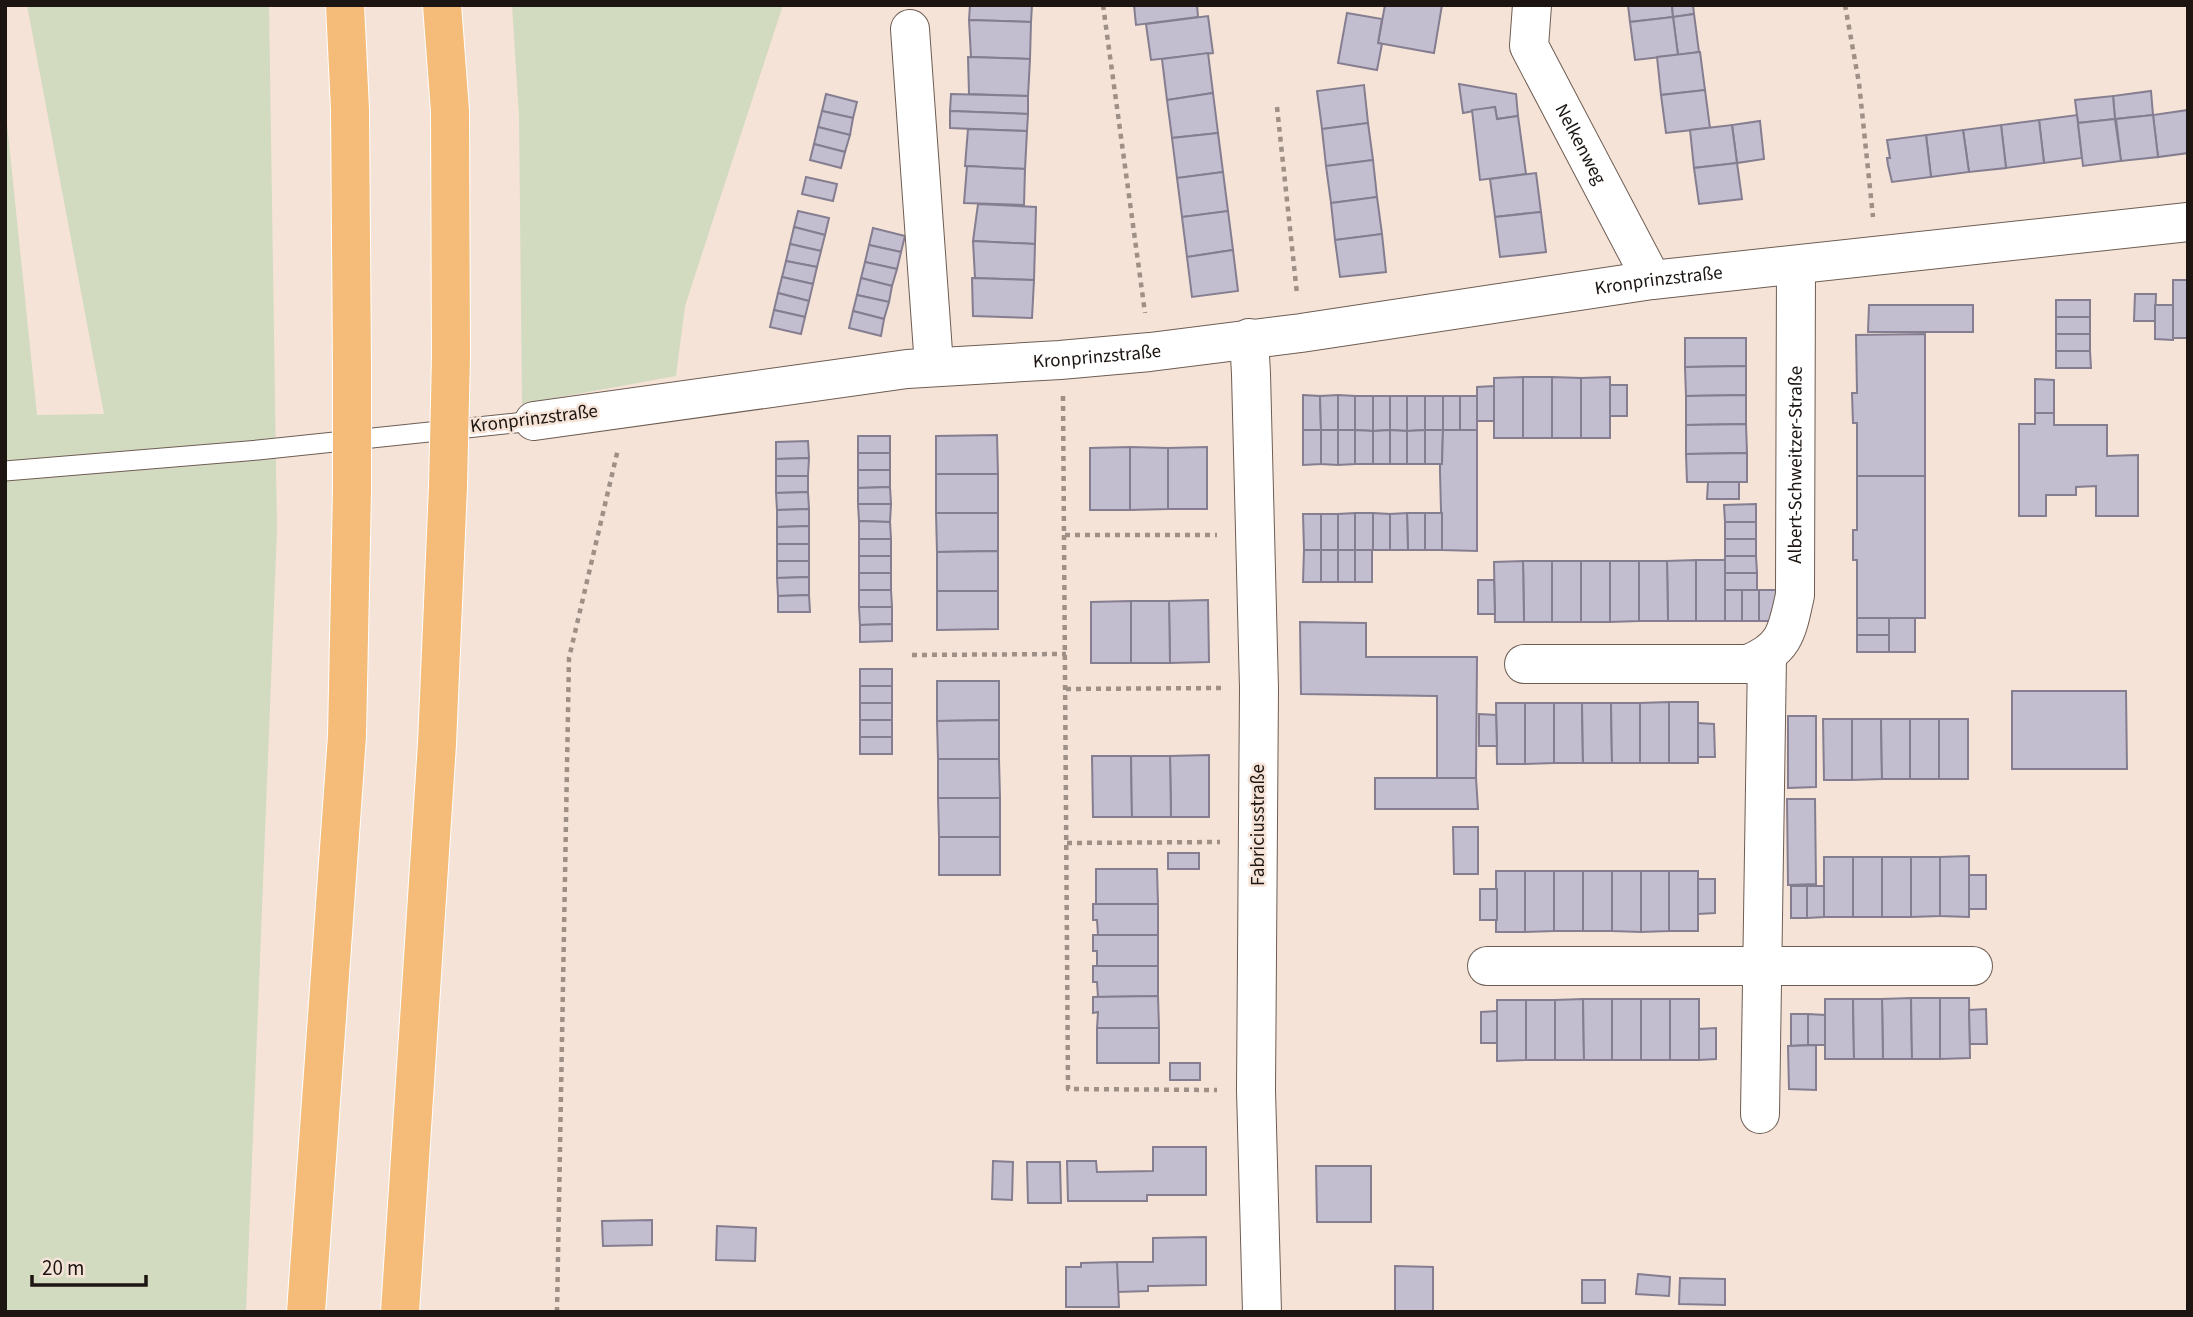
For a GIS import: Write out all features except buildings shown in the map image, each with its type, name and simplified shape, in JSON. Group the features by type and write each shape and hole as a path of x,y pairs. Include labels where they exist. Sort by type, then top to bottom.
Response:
{"highway":[{"path":"306,1312 347,736 352,368 350,109 345,5"},
{"path":"400,1312 437,744 448,486 451,356 450,111 442,5"}],"street":[{"name":"Nelkenweg","path":"1532,5 1529,46 1652,281"},
{"path":"910,29 934,366"},
{"name":"Kronprinzstraße","path":"534,421 934,366 1060,360 1150,352 1301,333 1652,281 2188,222"},
{"name":"Albert-Schweitzer-Straße","path":"1767,656 1781,641 1790,621 1795,595 1796,265"},
{"name":"Fabriciusstraße","path":"1249,338 1259,688 1256,1090 1262,1312"},
{"path":"1524,664 1748,664 1767,656 1760,1114"},
{"path":"1487,966 1973,966"}],"lane":[{"name":"Kronprinzstraße","path":"5,471 258,450 534,421"}],"path":[{"path":"1103,5 1150,352"},
{"path":"1845,5 1859,83 1878,256"},
{"path":"1277,107 1301,333"},
{"path":"1060,360 1063,396 1066,654 1068,1089 1256,1090"},
{"path":"557,1312 569,658 626,407"},
{"path":"1064,535 1255,535"},
{"path":"912,655 1066,654"},
{"path":"1066,690 1259,688"},
{"path":"1067,844 1258,842"}],"green space":[{"path":"27,5 269,5 277,530 246,1312 5,1312 5,104 37,415 104,414"},
{"path":"512,5 783,5 685,306 676,376 522,404 519,116"}]}
